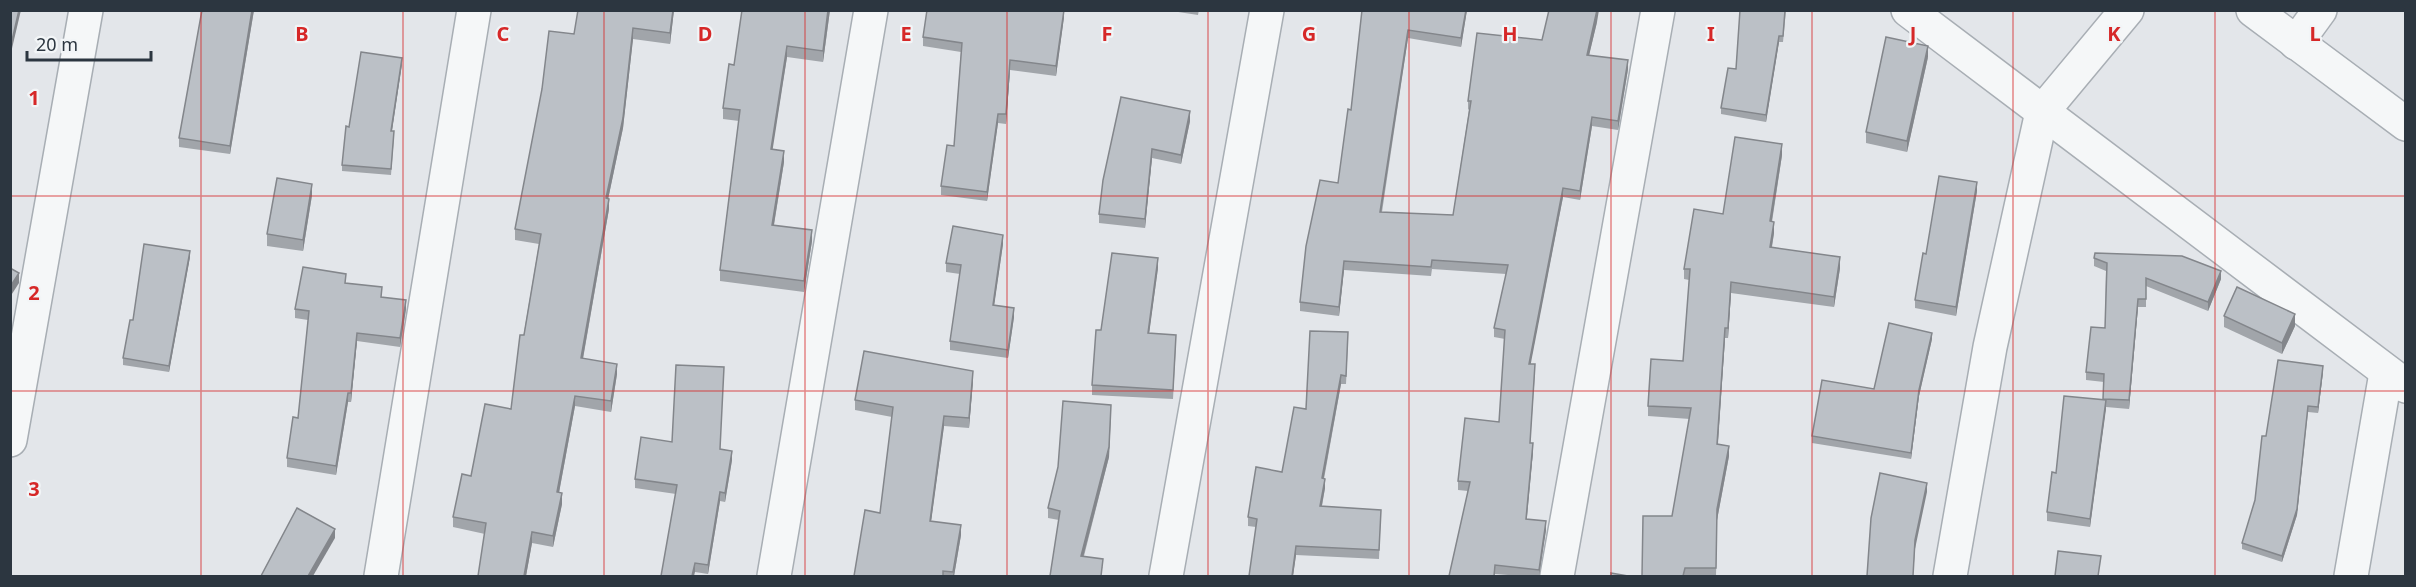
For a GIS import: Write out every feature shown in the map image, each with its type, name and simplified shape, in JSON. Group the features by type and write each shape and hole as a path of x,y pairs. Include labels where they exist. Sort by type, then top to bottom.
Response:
{"street":[{"path":"10,440 86,10"},
{"path":"381,576 474,10"},
{"path":"774,576 871,10"},
{"path":"1166,576 1267,10"},
{"path":"1557,576 1658,10"},
{"path":"1908,10 2396,380 2351,576"},
{"path":"1950,576 1990,348 2042,112 2127,10"},
{"path":"2253,10 2406,124"},
{"path":"2296,43 2320,10"}],"building":[{"path":"10,10 19,10 10,49"},
{"path":"202,10 252,10 230,146 179,138"},
{"path":"578,10 673,10 670,33 633,28 623,118 606,198 609,199 581,358 617,364 611,401 575,396 557,492 562,493 553,536 532,532 524,576 478,576 486,523 453,517 462,474 471,476 485,404 511,409 520,335 524,335 541,234 515,229 542,89 549,31 574,34"},
{"path":"742,10 828,10 823,51 787,46 771,149 784,151 772,225 812,230 804,281 720,270 740,110 723,108 729,64 734,65"},
{"path":"927,10 1064,10 1056,66 1010,60 1006,114 998,114 987,192 941,186 947,145 954,146 962,43 923,37"},
{"path":"1362,10 1466,10 1461,38 1408,30 1380,212 1453,215 1471,101 1468,101 1477,33 1542,40 1549,10 1597,10 1587,55 1628,60 1618,121 1592,117 1580,191 1563,188 1529,364 1535,364 1530,443 1533,443 1526,519 1546,521 1539,570 1495,565 1494,576 1449,576 1470,482 1458,481 1465,418 1499,422 1505,330 1494,328 1508,265 1432,260 1431,267 1344,261 1339,307 1300,302 1306,246 1320,180 1338,183 1348,109 1351,110"},
{"path":"1740,10 1785,10 1783,36 1779,36 1766,115 1721,108 1728,68 1736,69"},
{"path":"1886,37 1928,46 1907,141 1866,132"},
{"path":"361,52 402,58 391,131 394,131 391,169 342,165 346,126 349,127"},
{"path":"1121,97 1190,111 1181,155 1152,149 1145,219 1099,214 1103,180"},
{"path":"1735,137 1782,144 1770,221 1774,222 1770,247 1840,257 1834,297 1731,282 1728,328 1725,328 1717,444 1729,446 1717,509 1716,568 1685,568 1683,576 1642,576 1643,516 1672,516 1691,408 1648,406 1651,359 1683,361 1690,269 1684,269 1694,209 1723,214"},
{"path":"1939,176 1977,182 1956,307 1915,300 1923,253 1926,254"},
{"path":"277,178 312,184 303,240 267,234"},
{"path":"953,226 1003,235 993,305 1014,308 1008,350 950,341 961,265 946,263"},
{"path":"144,244 190,251 169,366 123,358 130,320 133,320"},
{"path":"1112,253 1158,258 1148,333 1176,335 1173,390 1092,385 1096,330 1101,330"},
{"path":"2095,253 2182,256 2221,271 2208,302 2146,278 2146,299 2138,299 2129,400 2103,399 2104,374 2086,372 2091,327 2105,328 2107,263 2094,258"},
{"path":"303,267 346,274 345,283 382,287 381,297 406,300 400,338 357,333 351,393 348,393 336,466 287,458 293,417 298,418 309,311 295,309"},
{"path":"10,268 19,273 10,287"},
{"path":"2237,287 2295,314 2282,343 2224,316"},
{"path":"1889,323 1932,333 1919,390 1911,453 1812,436 1822,380 1874,389"},
{"path":"1310,331 1348,332 1346,376 1341,375 1322,478 1325,479 1320,506 1381,510 1379,550 1296,546 1292,576 1249,576 1257,519 1248,517 1256,467 1282,472 1294,407 1306,409"},
{"path":"864,351 973,371 969,418 944,416 930,521 961,525 953,572 943,571 943,576 854,576 865,510 880,513 893,407 855,400"},
{"path":"2278,360 2323,366 2318,407 2308,406 2297,509 2282,556 2242,543 2255,500 2262,436 2266,436"},
{"path":"676,365 724,367 720,449 732,451 725,493 720,492 708,565 695,563 692,576 661,576 677,485 635,479 641,437 672,442"},
{"path":"2064,396 2106,400 2090,519 2047,512 2052,472 2056,473"},
{"path":"1063,401 1111,405 1109,447 1081,556 1103,559 1101,576 1050,576 1060,511 1048,508 1058,467"},
{"path":"1880,473 1927,483 1915,540 1913,576 1867,576 1871,518"},
{"path":"297,508 335,529 308,576 261,576"},
{"path":"2058,551 2101,556 2098,576 2055,576"},
{"path":"1611,573 1628,576 1611,576"}]}
